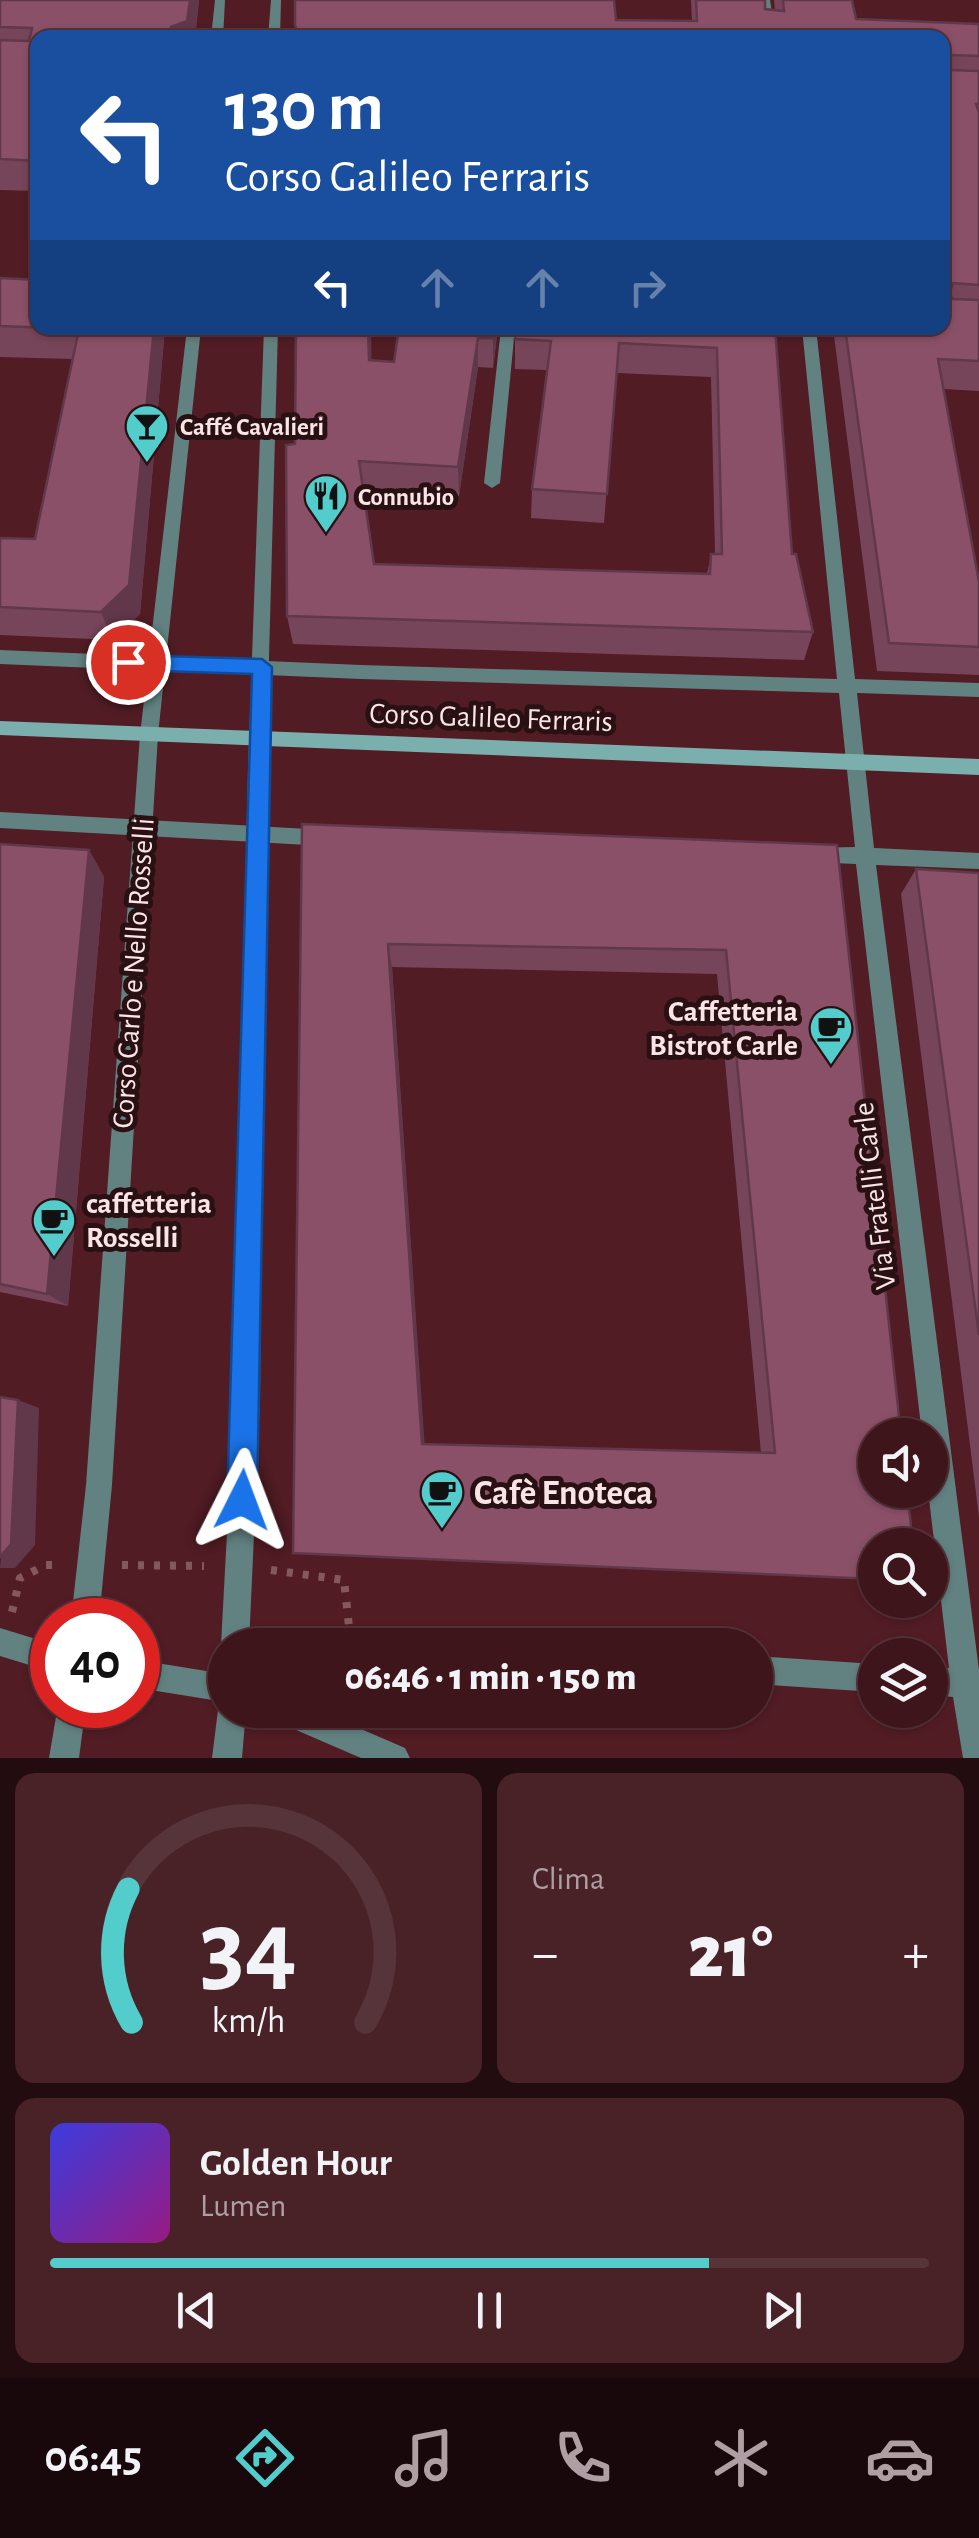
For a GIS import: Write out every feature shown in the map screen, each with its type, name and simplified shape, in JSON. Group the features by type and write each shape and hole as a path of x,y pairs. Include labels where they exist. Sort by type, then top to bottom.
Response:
{"main road":[{"name":"Corso Galileo Ferraris","path":"0,728 979,766"}],"street":[{"path":"218,30 220,0"},
{"path":"274,30 276,0"},
{"path":"765,0 769,30"},
{"name":"Corso Carlo e Nello Rosselli","path":"88,1598 149,735 193,335"},
{"path":"236,1628 248,1383 258,738 271,335"},
{"path":"492,484 507,335"},
{"name":"Via Fratelli Carle","path":"810,335 854,760 972,1683 978,1758"},
{"name":"Corso Galileo Ferraris","path":"0,657 979,690"},
{"path":"0,820 353,838"},
{"path":"786,853 979,861"},
{"path":"3,1642 30,1651"},
{"path":"773,1671 858,1677"},
{"path":"160,1678 208,1685"},
{"path":"64,1758 69,1728"},
{"path":"227,1758 230,1728"},
{"path":"325,1728 395,1758"}],"path":[{"path":"3,1642 20,1578 46,1565 238,1566 344,1580 349,1628"}],"building":[{"path":"0,0 190,0 187,21 170,30 0,27"},
{"path":"295,0 614,0 616,20 697,21 696,0 765,0 765,9 784,11 783,0 852,0 856,19 979,24 979,56 950,58 950,30 296,30"},
{"path":"30,37 30,161 0,159 0,40 29,41"},
{"path":"950,69 979,71 979,285 953,283 950,292"},
{"path":"0,278 30,280 30,327 0,326"},
{"path":"950,296 979,300 979,361 938,359 979,582 979,647 889,643 846,335 950,335"},
{"path":"78,335 153,335 129,585 101,612 0,607 0,538 35,539"},
{"path":"296,335 368,335 369,360 394,362 398,335 493,335 478,338 458,467 359,461 374,564 710,574 711,554 722,554 717,348 619,343 607,494 532,489 551,341 515,339 516,335 776,335 792,554 796,554 813,632 287,616 286,445 295,444"},
{"path":"302,824 837,845 899,1418 858,1418 858,1508 909,1508 911,1528 858,1528 858,1578 293,1553","holes":["388,944 726,950 775,1453 422,1444"]},
{"path":"0,844 89,850 47,1294 0,1284"},
{"path":"916,869 979,873 979,1335"},
{"path":"0,1397 18,1400 11,1544 0,1557"}],"place":[{"name":"Caffé Cavalieri","path":"147,464"},
{"name":"Connubio","path":"326,534"},
{"name":"Caffetteria Bistrot Carle","path":"831,1066"},
{"name":"caffetteria Rosselli","path":"54,1258"},
{"name":"Cafè Enoteca","path":"442,1530"}],"route":[{"path":"128,662 262,667 242,1500"}]}
